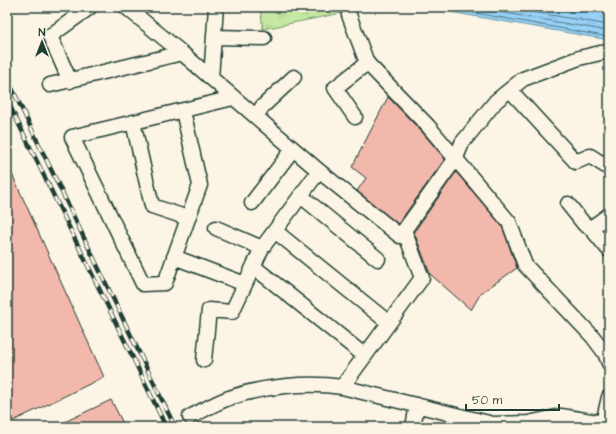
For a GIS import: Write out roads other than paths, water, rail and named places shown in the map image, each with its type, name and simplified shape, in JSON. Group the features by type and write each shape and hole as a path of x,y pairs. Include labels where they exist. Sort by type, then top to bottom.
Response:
{"street":[{"path":"70,81 50,36 90,7"},
{"path":"126,7 182,53 319,171 400,236 456,158 462,143 496,101 523,79 579,58 609,51"},
{"path":"211,78 216,7"},
{"path":"349,15 367,63 428,126 509,222 526,265 593,337 605,353 609,363"},
{"path":"214,37 264,38"},
{"path":"50,86 182,53"},
{"path":"355,117 335,88 367,63"},
{"path":"256,117 262,107 294,77"},
{"path":"510,90 576,162 590,156 609,168"},
{"path":"183,110 200,185 165,283 143,284 72,137 133,122 183,110 233,98"},
{"path":"133,122 152,206 188,218"},
{"path":"252,203 293,149"},
{"path":"204,360 209,310 232,312 262,248 319,171"},
{"path":"300,196 378,259"},
{"path":"568,204 584,224 591,228 609,250"},
{"path":"591,228 609,215"},
{"path":"216,228 262,248"},
{"path":"342,387 422,278 404,230"},
{"path":"275,231 389,323"},
{"path":"174,257 245,284"},
{"path":"254,267 364,356"},
{"path":"190,417 229,398 278,386 342,387 493,424 513,425 561,416 605,425 609,398"},
{"path":"413,427 417,405"}],"water":[{"path":"446,7 609,7 609,40 450,12"}],"railway":[{"path":"7,78 175,427"},
{"path":"7,100 166,427"}]}
